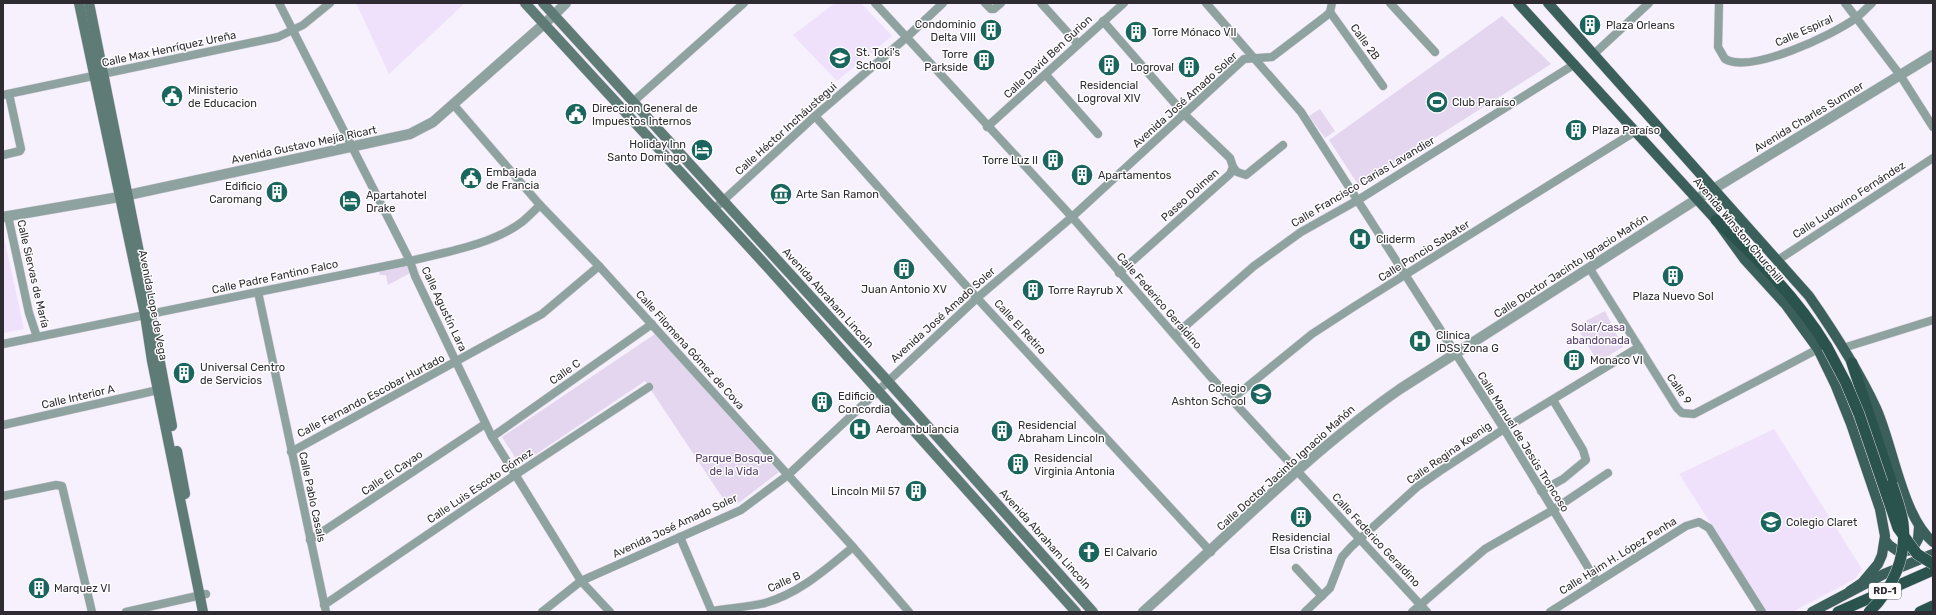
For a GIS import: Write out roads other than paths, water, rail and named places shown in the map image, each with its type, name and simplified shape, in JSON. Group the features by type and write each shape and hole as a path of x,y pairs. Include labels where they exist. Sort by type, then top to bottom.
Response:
{"highway":[{"path":"1716,220 1755,256 1786,289 1803,311 1822,348 1846,383 1859,414 1898,528 1917,554 1933,564"},
{"path":"1852,363 1892,484 1903,522 1904,533 1900,560 1888,589 1869,612"},
{"name":"RD-1","path":"1838,612 1933,570"}],"main road":[{"name":"Avenida Lope de Vega","path":"79,3 98,76 124,195 174,441 202,595 202,612"},
{"name":"Avenida Lope de Vega","path":"88,3 98,76"},
{"path":"525,3 714,208 1076,612"},
{"name":"Avenida Abraham Lincoln","path":"543,3 553,16 634,101 888,381 1093,612"},
{"name":"Avenida Winston Churchill","path":"1518,3 1716,220"},
{"name":"Avenida Winston Churchill","path":"1548,3 1809,296 1844,348 1877,409 1907,497 1919,527"},
{"name":"Avenida Lope de Vega","path":"148,315 158,390 202,595 209,612"},
{"path":"1822,348 1841,397 1880,509 1885,540 1878,564 1862,583 1850,591"},
{"path":"1885,540 1899,552 1912,550 1918,539 1919,527"},
{"path":"1919,527 1933,542"},
{"name":"RD-1","path":"1812,612 1884,574 1933,554"}],"street":[{"name":"Calle Agustín Lara","path":"279,3 410,261 415,276 492,437 581,581 610,612"},
{"name":"Calle Max Henríquez Ureña","path":"6,94 266,40 292,31 314,18 330,3"},
{"name":"Avenida Gustavo Mejía Ricart","path":"5,217 124,195 410,134 433,122 566,3"},
{"path":"634,101 744,3"},
{"name":"Calle Federico Geraldino","path":"875,3 987,127 1072,217 1119,273 1232,400 1427,612"},
{"name":"Calle Héctor Incháustegui","path":"714,208 815,116 907,37 943,3"},
{"path":"985,3 991,9 994,9 1002,3"},
{"path":"1041,3 1078,44"},
{"name":"Calle David Ben Gurion","path":"987,127 1124,3"},
{"name":"Calle Manuel de Jesús Troncoso","path":"1206,3 1301,112 1504,429 1597,582"},
{"path":"1330,12 1332,3"},
{"path":"1390,3 1435,52"},
{"path":"1594,54 1649,3"},
{"name":"Calle Espiral","path":"1718,3 1718,47 1725,59 1738,64 1775,56 1833,32 1856,17 1872,3"},
{"path":"1845,3 1900,75 1933,127"},
{"name":"Avenida José Amado Soler","path":"542,612 581,581 741,510 788,475 977,298 1072,217 1185,115 1244,59 1269,58 1283,51 1312,29 1330,12"},
{"name":"Calle 2B","path":"1330,12 1383,86"},
{"name":"Paseo Dolmen","path":"1103,21 1185,115 1230,158 1233,167 1230,174 1119,273"},
{"name":"Avenida Charles Sumner","path":"1697,199 1933,55"},
{"name":"Calle Francisco Carias Lavandier","path":"1175,335 1254,266 1301,232 1358,200 1575,64"},
{"path":"1046,74 1098,134"},
{"path":"3,155 20,151 21,149 6,94"},
{"name":"Calle Filomena Gómez de Cova","path":"453,104 540,205 652,324 853,547 909,612"},
{"name":"Calle El Retiro","path":"815,116 977,298 1211,552"},
{"name":"Calle Poncio Sabater","path":"1232,400 1312,334 1636,131"},
{"path":"1233,167 1237,172 1246,175 1283,145"},
{"name":"Calle Ludovino Fernández","path":"1778,260 1933,158"},
{"name":"Calle Doctor Jacinto Ignacio Mañón","path":"1143,612 1362,415 1697,199"},
{"name":"Calle Padre Fantino Falco","path":"3,344 410,261 465,246 498,234 522,222 540,205"},
{"name":"Calle Siervas de María","path":"5,217 29,313 37,337"},
{"name":"Calle Fernando Escobar Hurtado","path":"291,452 542,314 599,266"},
{"name":"Calle 9","path":"1590,269 1638,347 1682,414 1694,414 1822,348"},
{"name":"Calle Pablo Casals","path":"258,292 325,608"},
{"path":"1844,348 1933,320"},
{"name":"Calle C","path":"492,437 652,324"},
{"name":"Calle Regina Koenig","path":"1305,612 1322,596 1334,580 1342,557 1417,487 1504,429 1638,347"},
{"name":"Calle Luis Escoto Gómez","path":"325,608 515,475 649,387"},
{"name":"Calle Interior A","path":"3,425 158,390"},
{"path":"1541,491 1564,479 1586,460 1583,450 1553,400"},
{"name":"Calle El Cayao","path":"310,540 485,424"},
{"path":"1412,612 1485,549 1553,510 1608,473"},
{"path":"3,496 56,485 62,486 92,612"},
{"name":"Calle Haim H. López Penha","path":"1550,612 1686,526 1698,522 1704,524 1711,532 1762,612"},
{"path":"680,537 712,612"},
{"name":"Calle B","path":"712,612 764,603 785,595 814,579 853,547"},
{"path":"1296,568 1322,596"},
{"path":"126,612 202,595"}],"place":[{"name":"Plaza Orleans","path":"1590,25"},
{"name":"Condominio Delta VIII","path":"991,30"},
{"name":"Torre Mónaco VII","path":"1136,32"},
{"name":"St. Toki's School","path":"840,58"},
{"name":"Torre Parkside","path":"984,60"},
{"name":"Residencial Logroval XIV","path":"1109,65"},
{"name":"Logroval","path":"1189,67"},
{"name":"Ministerio de Educacion","path":"172,96"},
{"name":"Club Paraíso","path":"1437,102"},
{"name":"Direccion General de Impuestos Internos","path":"576,114"},
{"name":"Plaza Paraíso","path":"1576,130"},
{"name":"Holiday Inn Santo Domingo","path":"702,150"},
{"name":"Torre Luz II","path":"1053,160"},
{"name":"Apartamentos","path":"1082,175"},
{"name":"Embajada de Francia","path":"471,178"},
{"name":"Edificio Caromang","path":"277,192"},
{"name":"Arte San Ramon","path":"781,194"},
{"name":"Apartahotel Drake","path":"350,201"},
{"name":"Cliderm","path":"1360,239"},
{"name":"Juan Antonio XV","path":"904,269"},
{"name":"Plaza Nuevo Sol","path":"1673,276"},
{"name":"Torre Rayrub X","path":"1033,290"},
{"name":"Clinica IDSS Zona G","path":"1420,341"},
{"name":"Monaco VI","path":"1574,360"},
{"name":"Universal Centro de Servicios","path":"184,373"},
{"name":"Colegio Ashton School","path":"1261,394"},
{"name":"Edificio Concordia","path":"822,402"},
{"name":"Aeroambulancia","path":"860,429"},
{"name":"Residencial Abraham Lincoln","path":"1002,431"},
{"name":"Residencial Virginia Antonia","path":"1018,464"},
{"name":"Lincoln Mil 57","path":"916,491"},
{"name":"Residencial Elsa Cristina","path":"1301,517"},
{"name":"Colegio Claret","path":"1771,522"},
{"name":"El Calvario","path":"1089,552"},
{"name":"Marquez VI","path":"39,588"}],"park label":[{"name":"Solar/casa abandonada","path":"1598,333"},
{"name":"Parque Bosque de la Vida","path":"734,464"}]}
